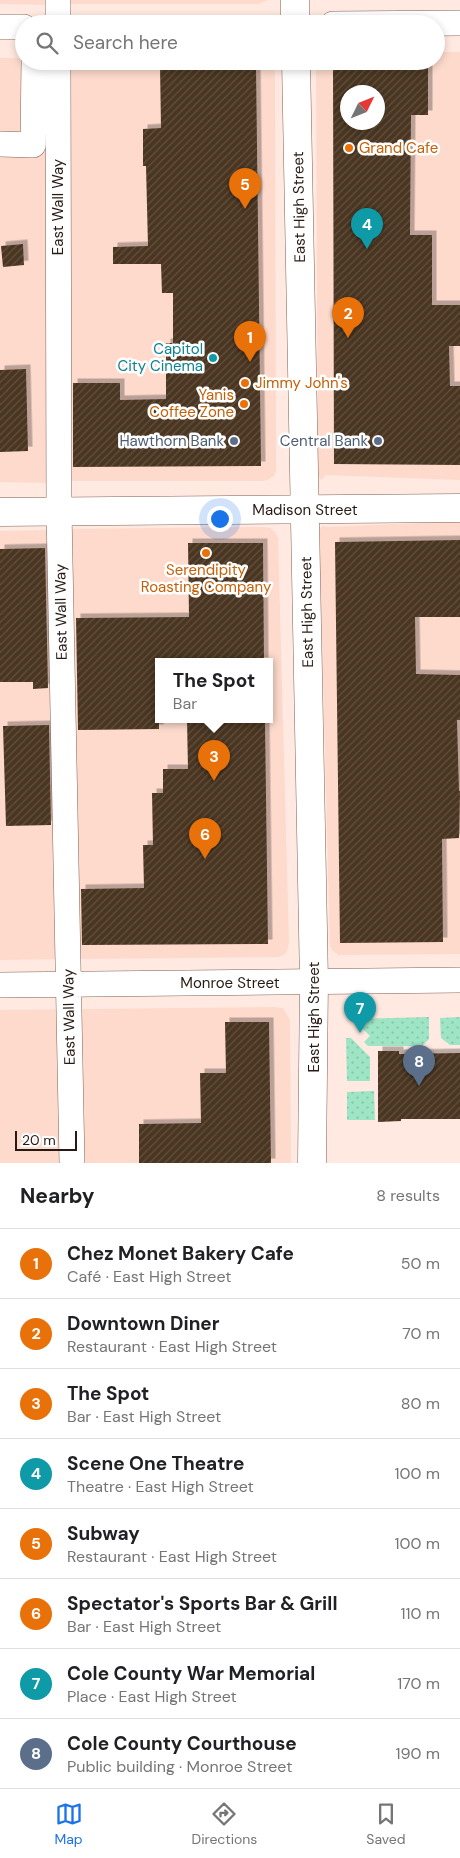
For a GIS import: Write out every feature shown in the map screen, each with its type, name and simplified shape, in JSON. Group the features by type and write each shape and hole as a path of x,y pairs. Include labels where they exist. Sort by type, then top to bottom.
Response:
{"main road":[{"path":"295,0 295,15"},
{"name":"East High Street","path":"296,70 314,982 312,1163"},
{"name":"Madison Street","path":"0,512 460,508"}],"street":[{"path":"58,0 58,15"},
{"path":"445,23 460,23"},
{"path":"0,27 15,27"},
{"path":"0,144 33,145 34,70"},
{"name":"East Wall Way","path":"58,70 59,511 72,1163"},
{"name":"Monroe Street","path":"0,985 460,980"}],"shaded area":[{"path":"0,0 50,0 50,5 0,4"},
{"path":"64,0 268,0 258,4 64,4"},
{"path":"445,52 460,52 460,480 326,475 321,480 318,474 316,70 445,70"},
{"path":"0,58 15,58 15,70 48,70 53,483 0,482"},
{"path":"64,70 275,70 276,471 274,476 264,481 68,481"},
{"path":"460,521 460,954 338,955 332,950 330,945 319,530 323,526"},
{"path":"270,528 278,538 289,943 287,951 284,955 278,957 78,959 68,529"},
{"path":"48,530 63,959 0,960 0,531"},
{"path":"283,1008 290,1020 291,1163 0,1163 0,1010"}],"green space":[{"path":"429,1017 429,1039 422,1046 368,1046 364,1042 370,1036 357,1023 356,1019"},
{"path":"460,1017 460,1045 450,1045 441,1038 440,1018"},
{"path":"346,1038 351,1038 370,1057 370,1081 347,1081"},
{"path":"374,1091 375,1120 347,1120 347,1092"}],"building":[{"path":"160,70 256,70 261,466 73,467 73,383 120,383 120,400 166,399 166,343 173,343 173,293 162,293 161,264 113,264 113,247 148,246 146,166 143,166 143,129 161,128"},
{"path":"333,70 428,70 428,115 411,115 410,235 432,235 432,305 460,305 460,346 449,346 450,386 460,386 460,465 334,464"},
{"path":"23,244 24,265 3,267 1,246"},
{"path":"26,369 28,451 0,452 0,370"},
{"path":"460,540 460,617 415,617 416,674 460,675 460,720 457,720 460,791 459,838 442,839 443,942 340,943 335,542"},
{"path":"188,543 263,543 264,658 155,658 155,723 159,723 159,729 78,730 76,618 189,617"},
{"path":"45,548 48,688 33,689 33,682 0,682 0,549"},
{"path":"187,723 265,723 268,944 82,945 81,889 144,888 143,845 153,845 152,793 163,793 163,769 188,769"},
{"path":"49,725 51,825 6,826 3,726"},
{"path":"225,1022 269,1022 271,1163 139,1163 139,1124 201,1123 200,1073 226,1073"},
{"path":"378,1051 399,1051 399,1054 460,1053 460,1119 401,1119 401,1121 378,1122"}],"place":[{"name":"Grand Cafe","path":"349,148"},
{"name":"Subway","path":"245,209"},
{"name":"Scene One Theatre","path":"367,249"},
{"name":"Downtown Diner","path":"348,338"},
{"name":"Capitol City Cinema","path":"213,358"},
{"name":"Chez Monet Bakery Cafe","path":"250,362"},
{"name":"Jimmy John's","path":"245,383"},
{"name":"Yanis Coffee Zone","path":"244,404"},
{"name":"Hawthorn Bank","path":"234,441"},
{"name":"Central Bank","path":"378,441"},
{"name":"Serendipity Roasting Company","path":"206,553"},
{"name":"The Spot","path":"214,781"},
{"name":"Spectator's Sports Bar & Grill","path":"205,859"},
{"name":"Cole County War Memorial","path":"360,1033"},
{"name":"Cole County Courthouse","path":"419,1086"}]}
